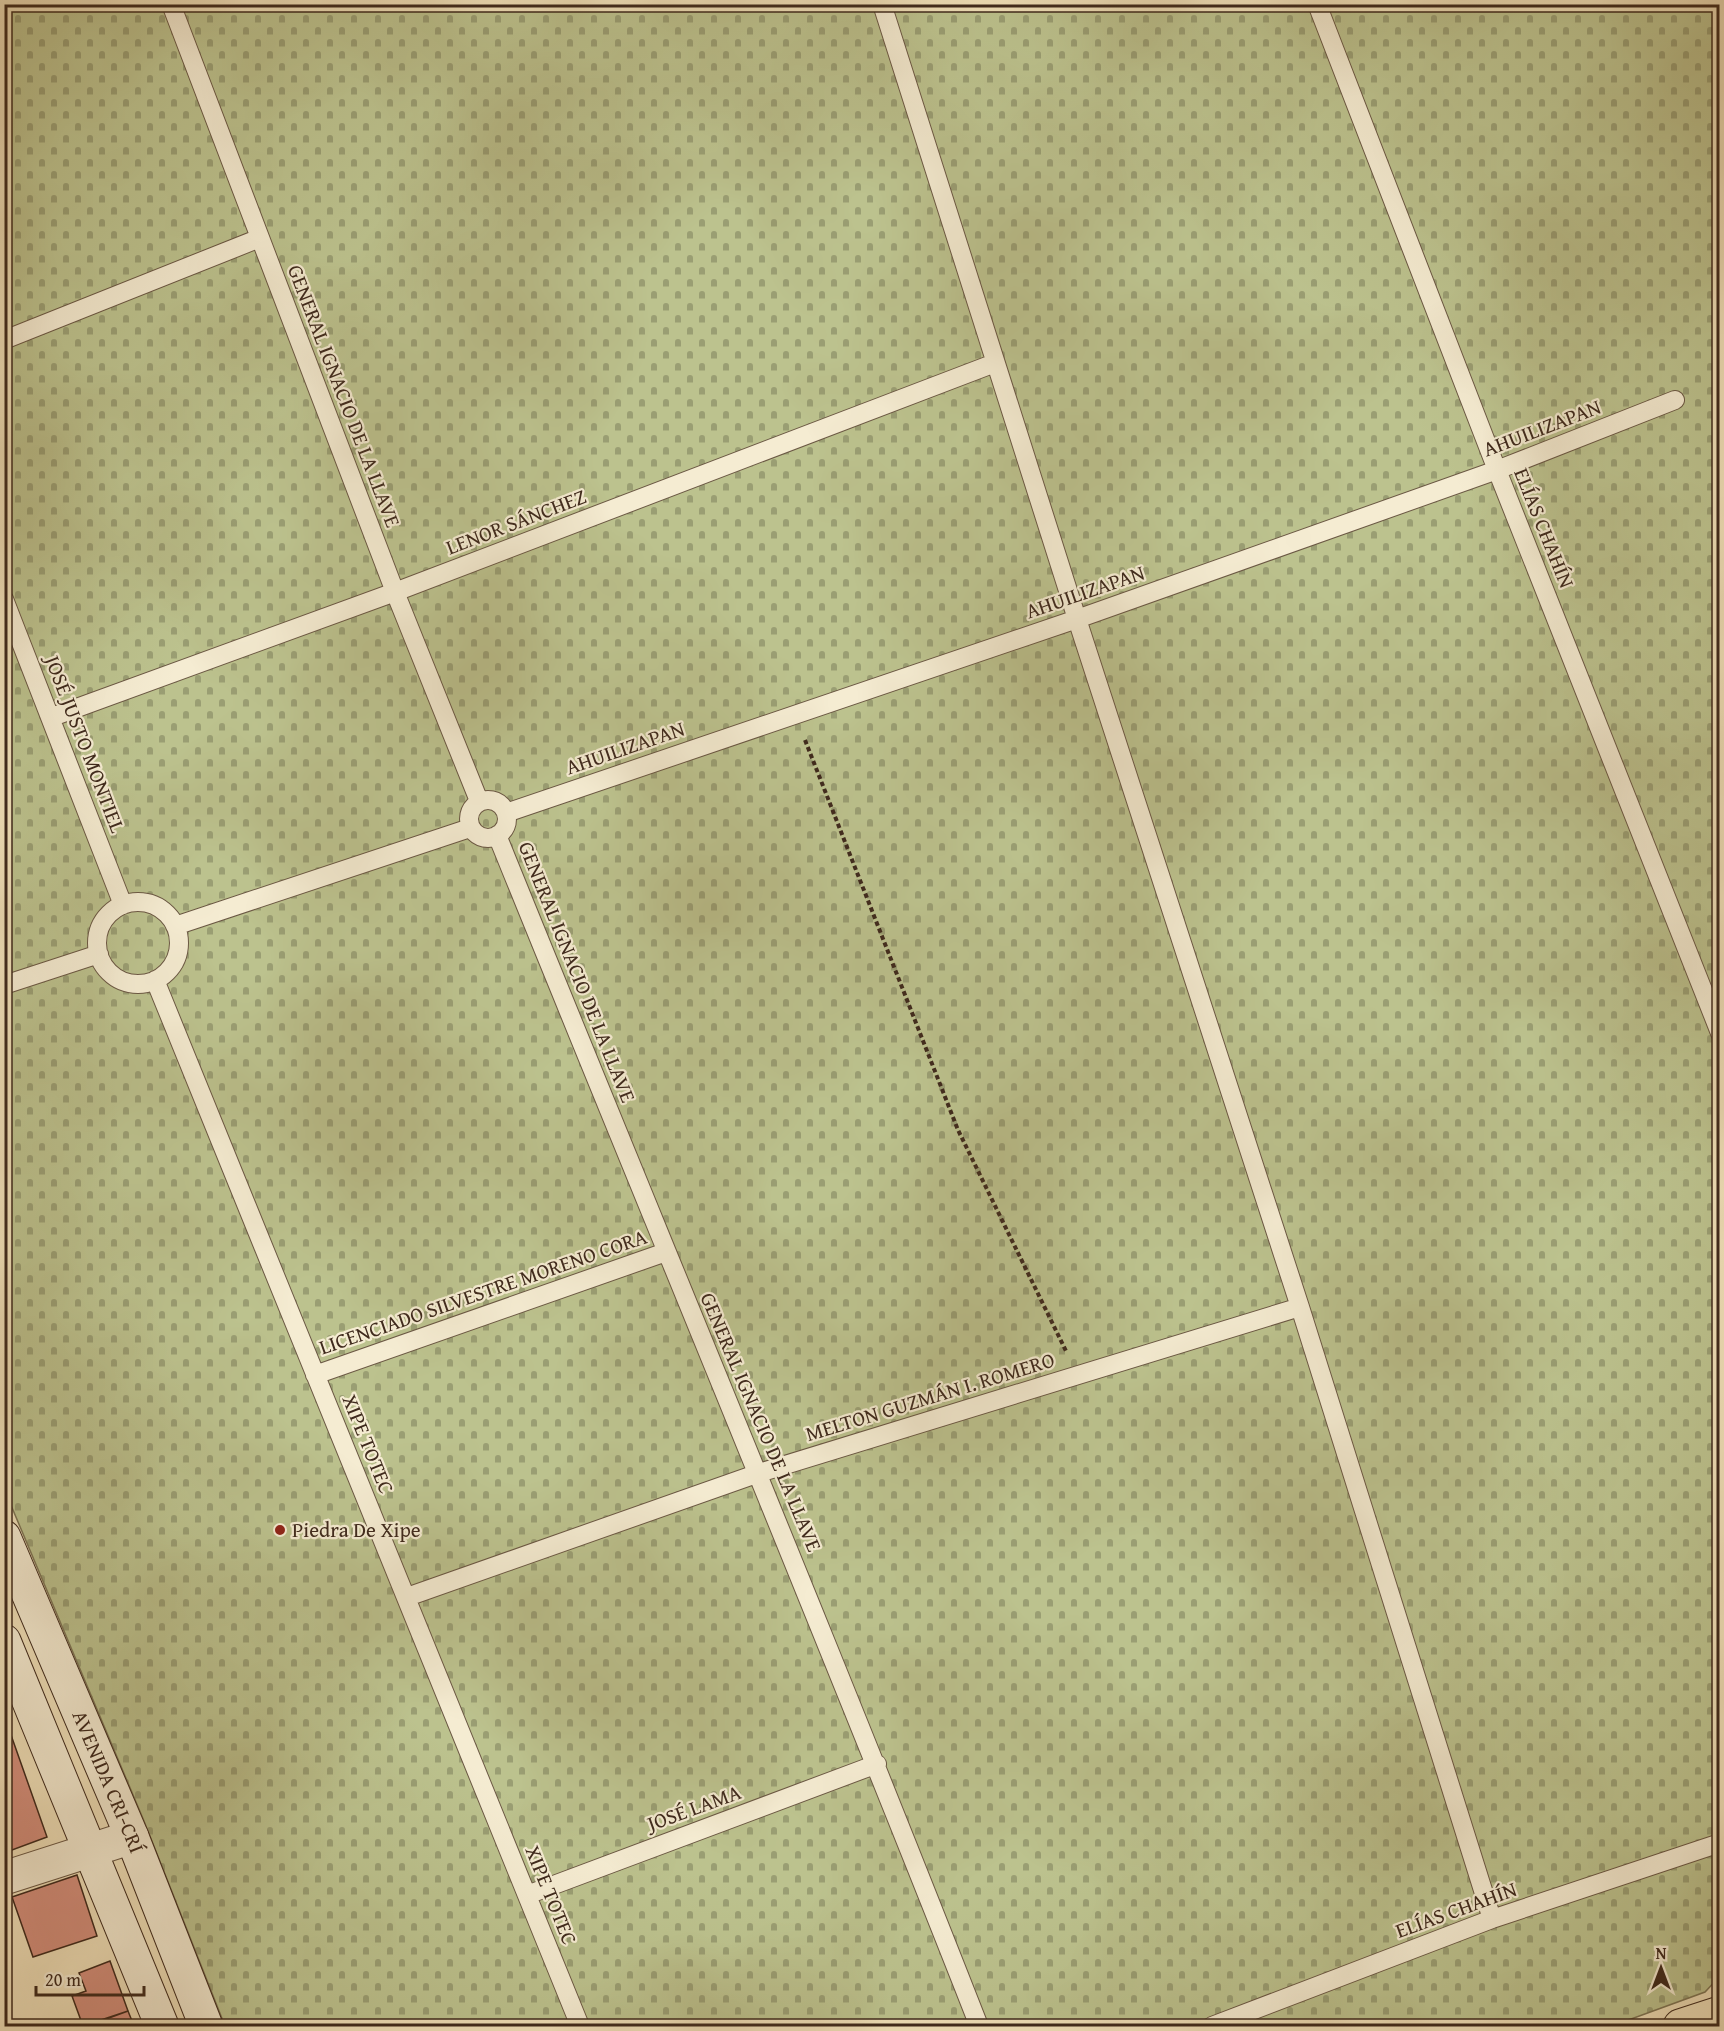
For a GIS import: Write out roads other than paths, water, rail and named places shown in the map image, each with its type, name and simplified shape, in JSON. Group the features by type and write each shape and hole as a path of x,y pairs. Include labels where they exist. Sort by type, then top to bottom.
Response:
{"main road":[{"name":"AVENIDA CRI-CRÍ","path":"4,1537 132,1837 206,2026"},
{"name":"AVENIDA CRI-CRÍ","path":"4,1641 162,2026"},
{"path":"4,1878 132,1837"},
{"path":"1680,2026 1718,2013"}],"lane":[{"name":"GENERAL IGNACIO DE LA LLAVE","path":"171,4 395,592 479,801"},
{"path":"882,4 1077,619 1300,1307 1492,1919"},
{"name":"ELÍAS CHAHÍN","path":"1317,4 1719,1034"},
{"path":"4,340 260,238"},
{"name":"LENOR SÁNCHEZ","path":"51,717 395,592 995,363"},
{"name":"AHUILIZAPAN","path":"506,813 1077,619 1497,470 1675,400"},
{"name":"JOSÉ JUSTO MONTIEL","path":"4,599 123,905"},
{"path":"486,799 498,802 506,813 506,825 497,836 485,838 470,828 470,810 479,801 486,799"},
{"path":"175,926 470,828"},
{"name":"GENERAL IGNACIO DE LA LLAVE","path":"497,836 877,1764 979,2026"},
{"path":"136,902 151,904 163,911 175,926 179,948 175,962 166,973 155,980 143,984 129,983 117,978 107,970 99,954 98,934 103,921 111,912 123,905 136,902"},
{"path":"4,985 99,954"},
{"name":"XIPE TOTEC","path":"155,980 580,2026"},
{"name":"LICENCIADO SILVESTRE MORENO CORA","path":"315,1375 666,1252"},
{"name":"MELTON GUZMÁN I. ROMERO","path":"407,1597 759,1473 1300,1307"},
{"name":"JOSÉ LAMA","path":"527,1895 877,1764"},
{"name":"ELÍAS CHAHÍN","path":"1212,2026 1492,1919 1719,1843"}],"place":[{"name":"Piedra De Xipe","path":"280,1530"}]}
